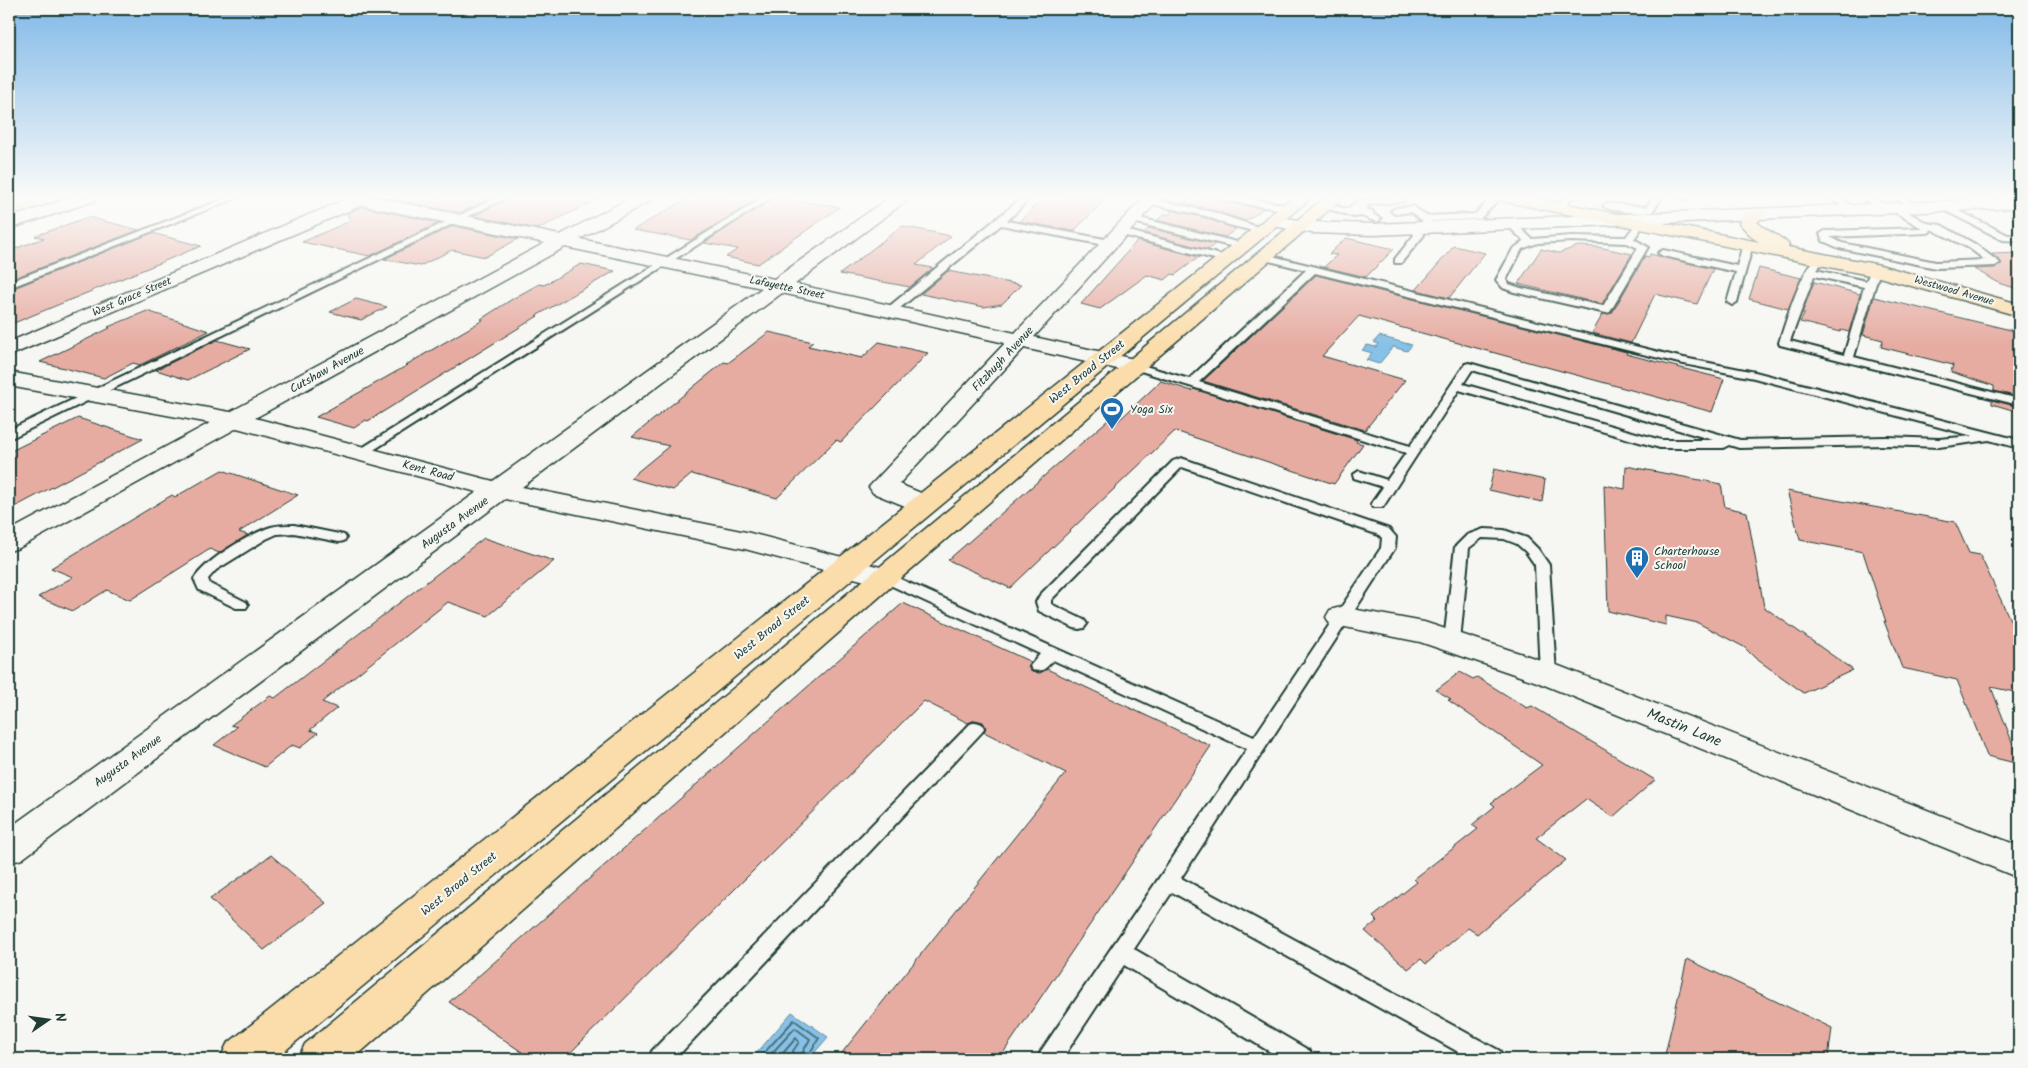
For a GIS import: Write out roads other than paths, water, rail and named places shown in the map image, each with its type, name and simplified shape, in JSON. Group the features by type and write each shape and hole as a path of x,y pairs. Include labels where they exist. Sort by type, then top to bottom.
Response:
{"main road":[{"name":"West Broad Street","path":"242,1059 1241,247"},
{"name":"West Broad Street","path":"320,1059 884,577 1264,257 1269,247"},
{"name":"Westwood Avenue","path":"1758,247 1872,278 1932,284 2019,310"},
{"path":"1783,247 1811,262"}],"street":[{"name":"West Grace Street","path":"9,350 244,247"},
{"name":"Cutshaw Avenue","path":"9,542 551,247"},
{"name":"Lafayette Street","path":"590,247 779,286 1135,366"},
{"name":"Augusta Avenue","path":"9,848 832,247"},
{"name":"Fitzhugh Avenue","path":"924,504 882,487 1022,340 1107,247"},
{"name":"Kent Road","path":"9,379 235,420 499,490 746,541 846,567"},
{"path":"846,567 884,577"},
{"name":"Mastin Lane","path":"1341,617 1424,632 1548,674 2019,862"}],"lane":[{"path":"9,284 104,247"},
{"path":"9,434 399,247"},
{"path":"360,453 688,247"},
{"path":"890,311 968,247"},
{"path":"1206,247 1234,252"},
{"path":"1206,247 1234,252"},
{"path":"1398,261 1409,247"},
{"path":"1520,247 1500,280 1506,286 1606,310 1643,247"},
{"path":"1732,302 1747,247"},
{"path":"1847,247 1936,264 1995,263 1973,247"},
{"path":"1663,253 1741,270"},
{"path":"1264,257 1669,358 1774,380 2019,444"},
{"path":"1811,262 1784,343 2019,402"},
{"path":"1192,383 1316,270"},
{"path":"1848,359 1872,278"},
{"path":"1135,366 1413,451"},
{"path":"1378,504 1469,366 1739,444"},
{"path":"1457,386 1660,444 1886,441 1939,443 1992,437"},
{"path":"1049,1059 1170,881 1341,617 1388,548 1388,538 1384,532 1186,463 1177,464 1042,602 1044,607 1078,624"},
{"path":"1359,475 1390,485"},
{"path":"241,604 204,587 201,579 211,567 261,536 275,530 294,529 339,538"},
{"path":"1452,641 1462,548 1474,536 1490,533 1507,536 1522,542 1536,553 1542,564 1548,674"},
{"path":"884,577 1257,746"},
{"path":"1038,666 1051,653"},
{"path":"660,1059 976,728"},
{"path":"1170,881 1492,1059"},
{"path":"1121,952 1302,1059"}],"water":[{"path":"1379,336 1412,345 1407,351 1393,347 1379,364 1366,360 1372,353 1362,350 1367,345 1376,347 1378,344 1374,342"},
{"path":"792,1012 828,1037 809,1059 761,1059 755,1055"}],"place":[{"name":"Yoga Six","path":"1112,430"},
{"name":"Charterhouse School","path":"1637,579"}]}
